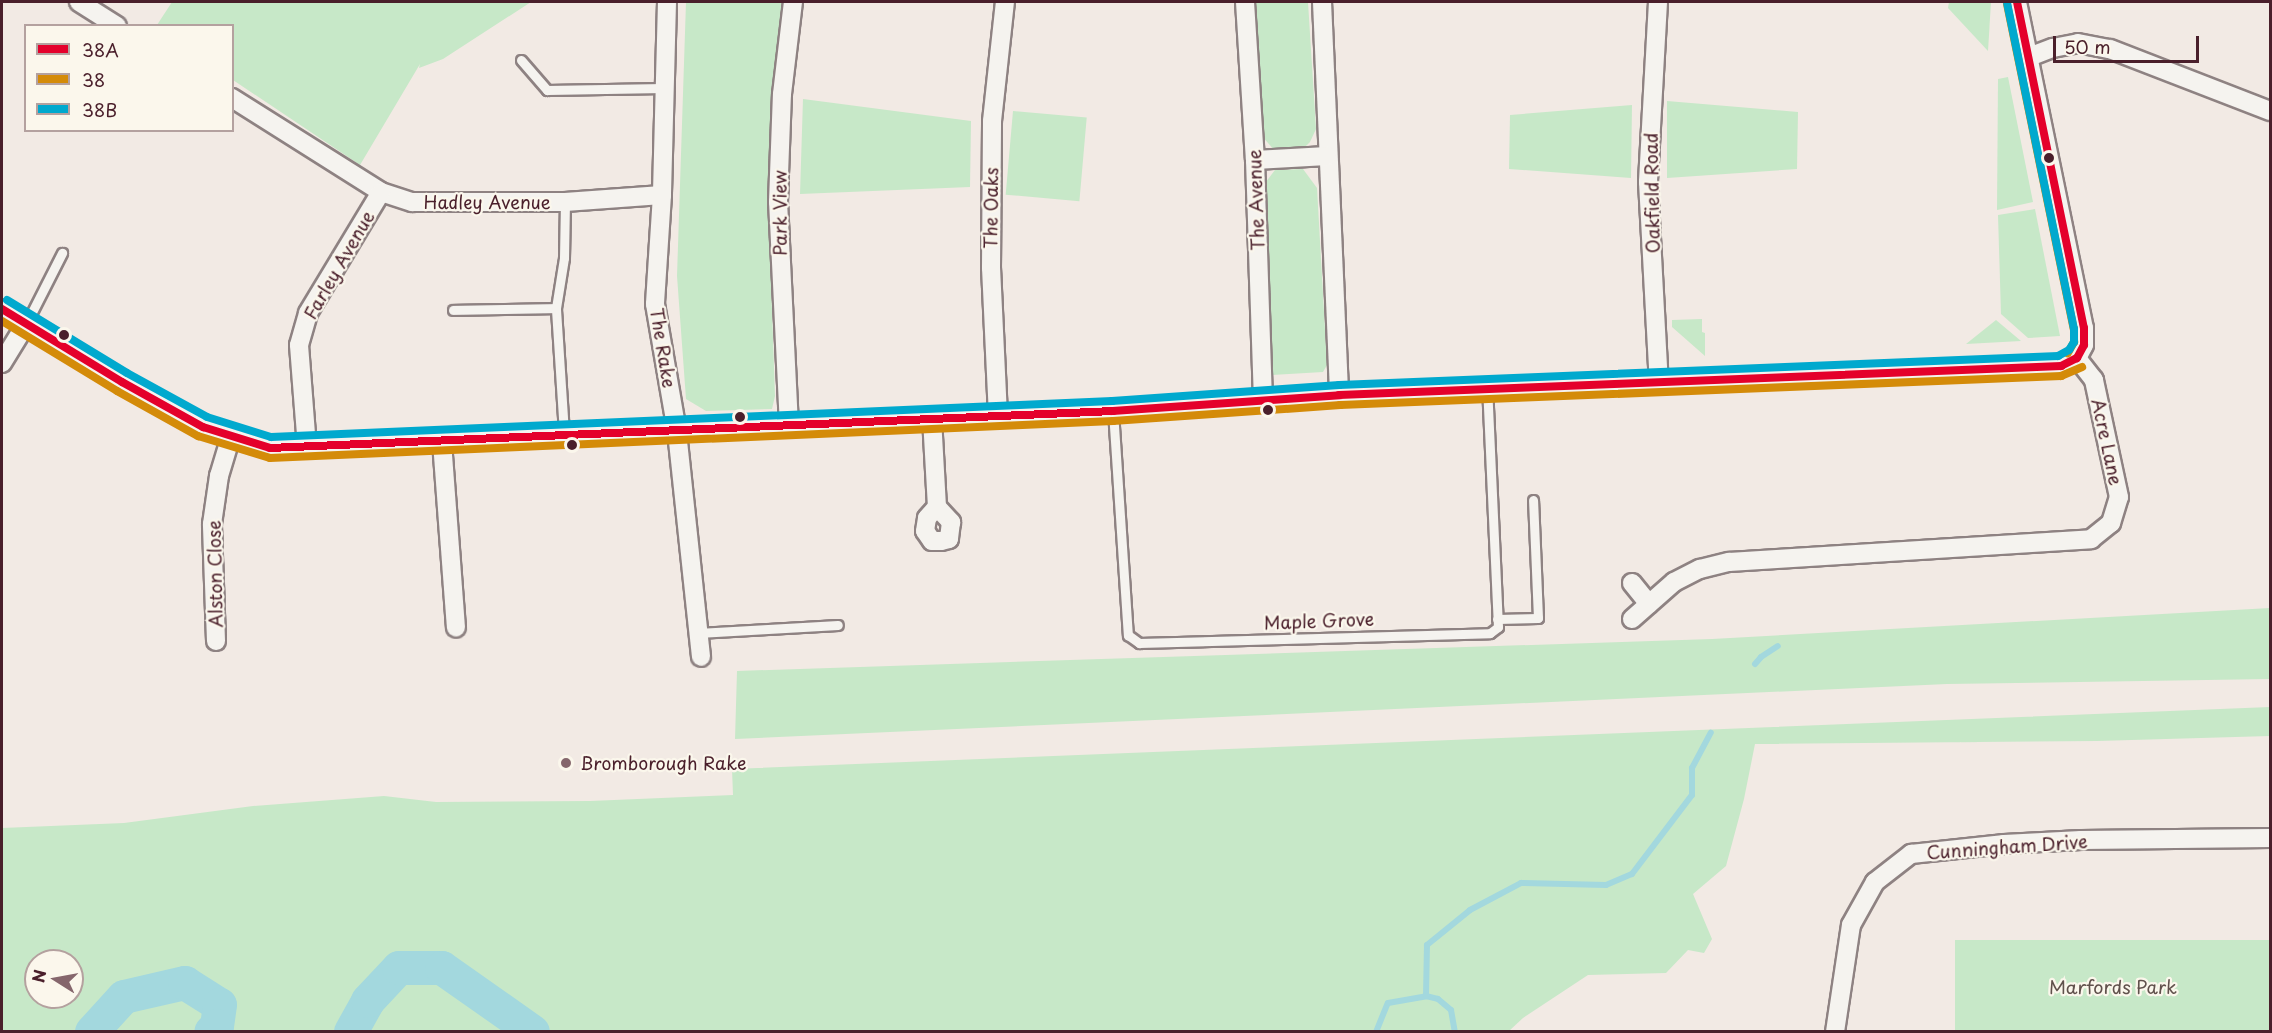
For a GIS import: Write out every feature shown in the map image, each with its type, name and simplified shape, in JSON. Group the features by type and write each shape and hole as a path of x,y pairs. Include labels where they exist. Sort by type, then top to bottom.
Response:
{"street":[{"path":"79,2 114,24"},
{"name":"The Rake","path":"667,2 662,195 655,304 676,432 701,657"},
{"name":"Park View","path":"789,426 778,202 782,94 793,2"},
{"name":"The Oaks","path":"998,416 991,268 992,133 1005,2"},
{"name":"The Avenue","path":"1245,2 1255,160 1263,398"},
{"path":"1322,2 1339,395"},
{"name":"Oakfield Road","path":"1658,2 1648,182 1659,384"},
{"path":"2,309 132,388 203,427 270,448 442,442 564,433 676,432 1113,411 1263,398 1659,384 2061,366 2077,358 2084,345 2084,328 2017,2"},
{"path":"2029,57 2053,48 2078,43 2110,49 2271,111"},
{"name":"Hadley Avenue","path":"234,99 381,192 412,202 441,204 565,202 662,195"},
{"path":"1255,160 1328,156"},
{"name":"Farley Avenue","path":"307,447 298,345 308,312 381,192"},
{"path":"2,363 26,324"},
{"name":"Acre Lane","path":"1632,619 1674,582 1700,569 1729,562 2091,539 2111,523 2119,496 2094,380 2077,358"},
{"path":"932,418 937,507"},
{"name":"Alston Close","path":"216,641 212,524 219,476 231,436"},
{"path":"442,442 456,627"},
{"path":"1632,583 1649,604"},
{"name":"Cunningham Drive","path":"1835,1032 1851,924 1875,882 1911,854 2004,844 2081,840 2271,838"}],"lane":[{"path":"521,60 547,90 664,88"},
{"path":"564,433 556,308 564,258 565,202"},
{"path":"26,324 62,253"},
{"path":"453,310 556,308"},
{"path":"1487,389 1497,619 1538,618 1533,500"},
{"name":"Maple Grove","path":"1113,411 1128,634 1139,643 1490,633 1498,627 1497,619"},
{"path":"698,633 838,625"}],"green space":[{"path":"172,2 531,2 443,59 419,68 420,64 360,165 234,81 234,24 158,24"},
{"path":"686,2 783,2 771,108 769,222 775,396 772,409 706,411 686,399 677,276"},
{"path":"1253,2 1308,2 1316,129 1310,142 1303,149 1275,151 1260,134"},
{"path":"1949,2 1991,2 1988,51 1948,8"},
{"path":"2008,77 2033,202 1997,210 1998,79"},
{"path":"803,99 971,121 970,187 800,194"},
{"path":"1667,101 1798,112 1797,169 1667,178"},
{"path":"1632,105 1631,178 1509,169 1510,115"},
{"path":"1013,111 1087,117 1079,201 1006,195"},
{"path":"1303,169 1317,188 1327,365 1323,372 1272,375 1268,369 1262,187 1275,170"},
{"path":"2035,209 2060,336 2028,338 2001,314 1998,215"},
{"path":"1702,319 1702,332 1705,333 1705,356 1672,327 1672,320"},
{"path":"1996,320 2021,341 1966,344"},
{"path":"2270,608 2270,679 1947,684 735,739 737,671 1712,639"},
{"path":"2270,707 2270,736 2097,741 1755,744 1744,799 1726,866 1693,894 1712,939 1704,953 1688,950 1666,973 1588,975 1523,1018 1509,1031 2,1031 2,828 124,823 253,806 384,796 436,802 590,801 733,795 732,769"},
{"name":"Marfords Park","path":"1955,940 2270,940 2270,1031 1955,1031"}],"waterway":[{"path":"1755,664 1761,657 1778,646"},
{"path":"1376,1032 1388,1003 1426,996 1427,945 1470,910 1521,883 1606,885 1632,874 1692,795 1692,768 1711,733"},
{"path":"351,1032 368,1001 399,968 442,968 533,1032"},
{"path":"92,1032 124,997 185,983 220,1005 217,1026 211,1032"},
{"path":"1426,996 1438,999 1451,1010 1455,1032"}],"transit line":[{"name":"38A","path":"2017,2 2084,328 2084,345 2077,358"},
{"name":"38","path":"2007,4 2074,329 2074,342 2068,353"},
{"name":"38B","path":"7,300 127,373 207,417 271,437 1112,401 1339,385 2058,356 2069,350 2074,342 2074,329 2007,4"},
{"name":"38A","path":"2,309 122,382 203,427 270,448 1113,411 1339,395 2061,366 2077,358"},
{"name":"38","path":"2,321 117,391 198,436 270,458 1113,421 1340,405 2061,376 2082,367"}],"place":[{"name":"Bromborough Rake","path":"566,763"}]}
